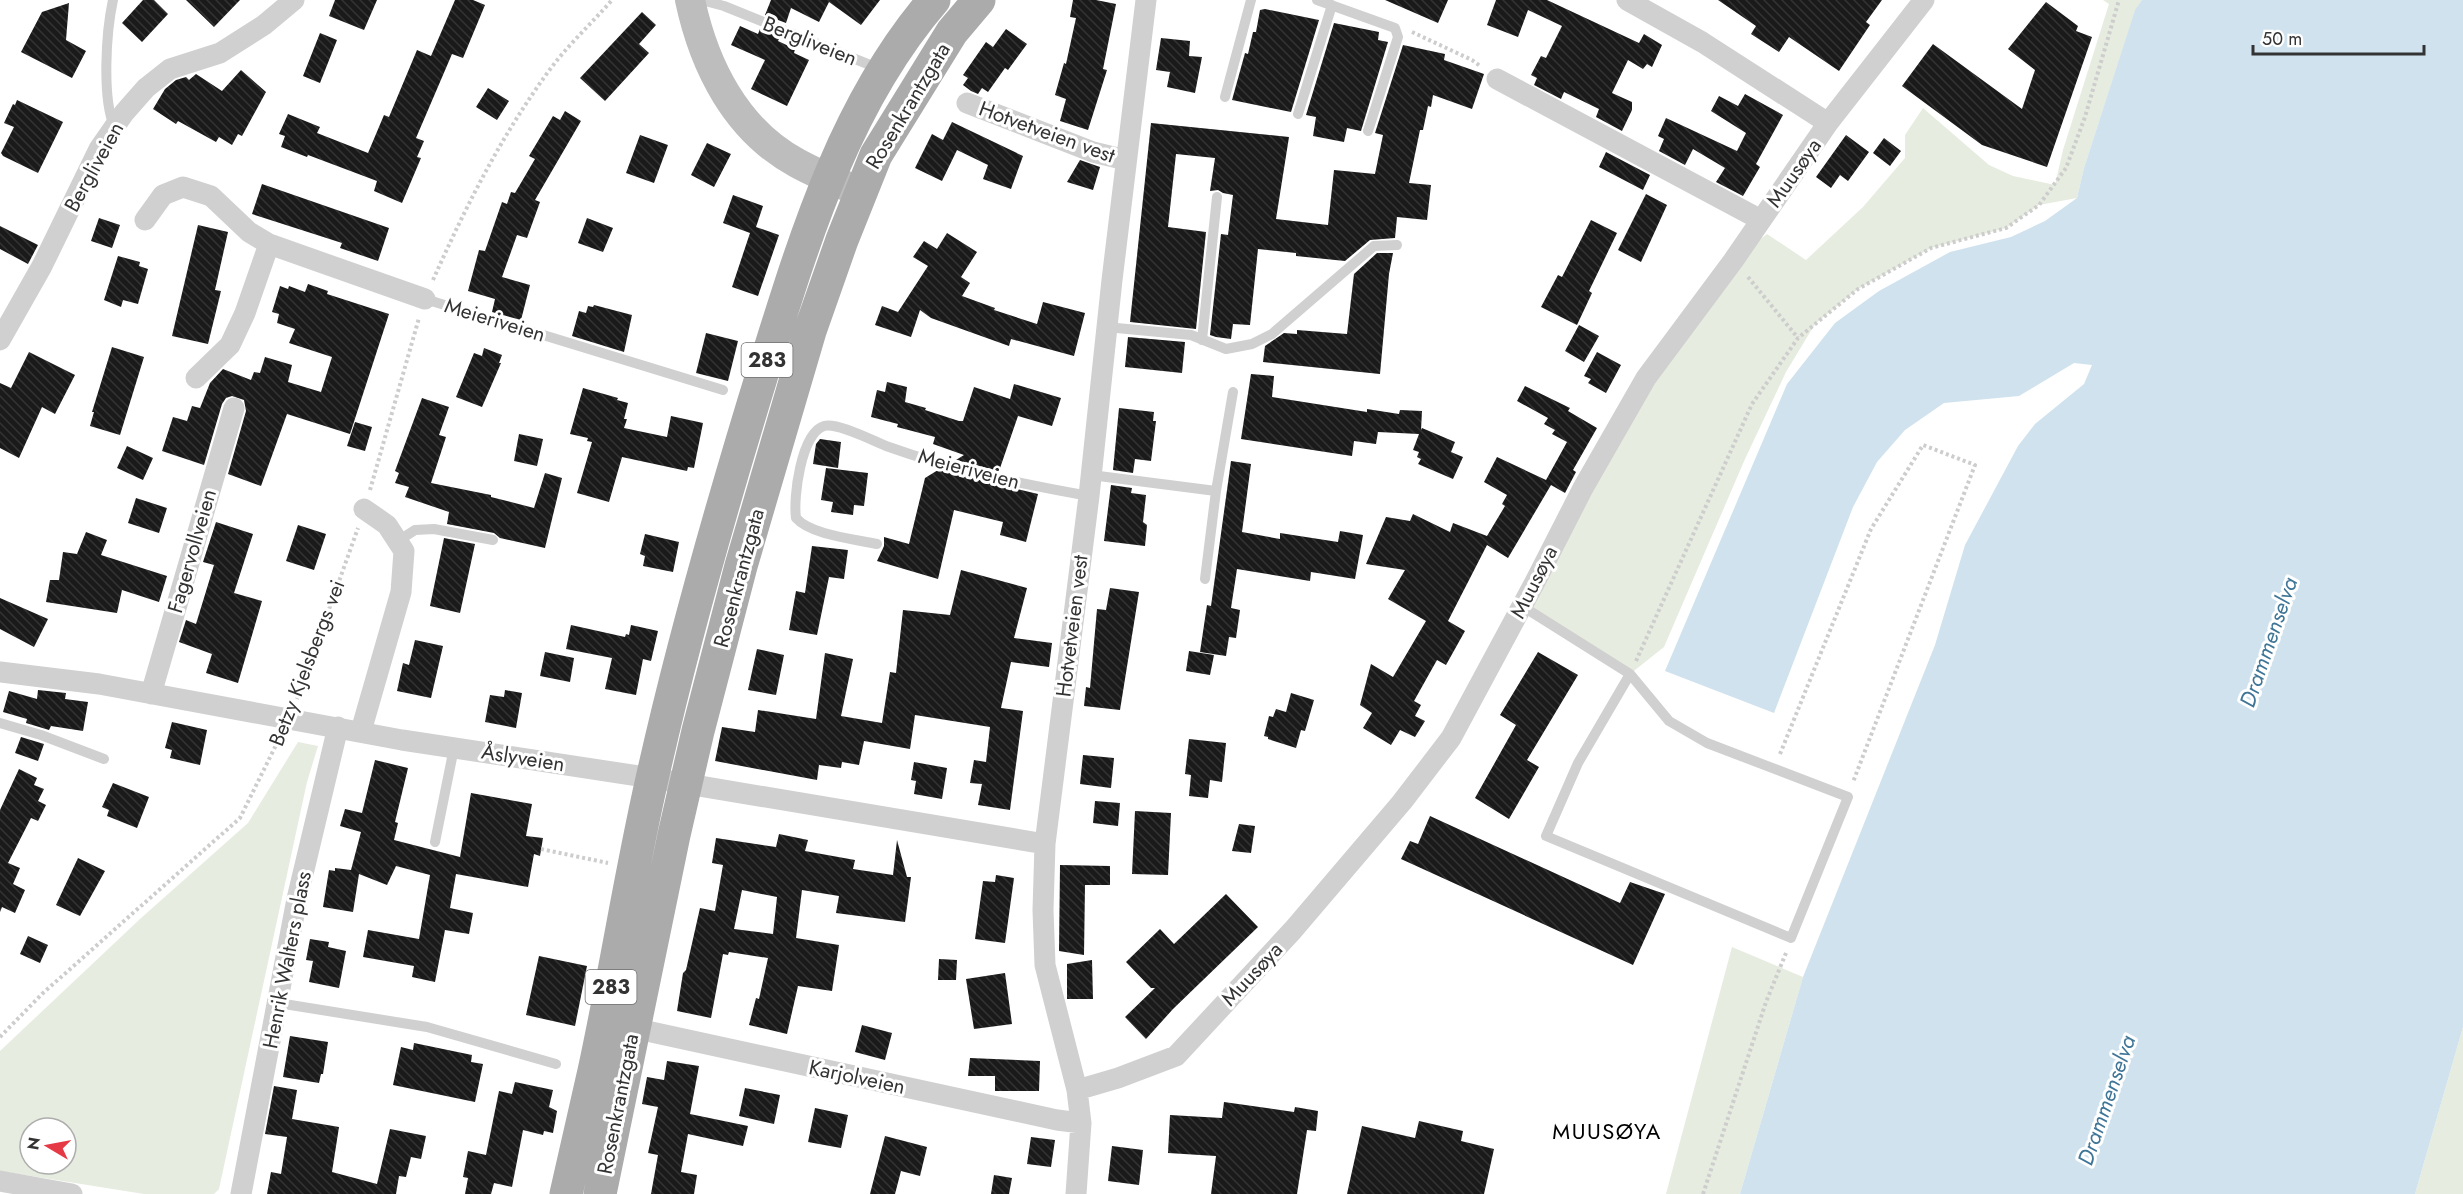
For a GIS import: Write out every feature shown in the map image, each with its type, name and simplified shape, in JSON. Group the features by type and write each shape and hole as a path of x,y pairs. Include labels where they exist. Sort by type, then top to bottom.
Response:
{"main road":[{"path":"690,0 701,44 728,99 748,123 778,151 860,192"},
{"name":"Rosenkrantzgata","path":"566,1194 594,1071 652,778 690,624 755,398 828,178 853,123 884,71 934,0"},
{"name":"Rosenkrantzgata","path":"600,1194 685,784 741,566 787,406 842,240 876,155 952,32 979,0"}],"street":[{"name":"Bergliveien","path":"0,340 42,266 99,149 114,126 146,88 170,69 220,52 264,25 294,0"},
{"name":"Hotvetveien vest","path":"1076,1194 1081,1123 1077,1090 1046,965 1043,910 1046,844 1146,0"},
{"path":"1627,0 1702,42 1828,123"},
{"name":"Muusøya","path":"1077,1090 1118,1078 1176,1056 1277,947 1402,802 1451,738 1583,488 1646,378 1733,261 1828,123 1924,0"},
{"path":"1497,79 1761,220"},
{"name":"Hotvetveien vest","path":"967,103 1093,152 1126,160"},
{"name":"Meieriveien","path":"145,220 163,195 183,188 211,196 249,232 268,244 425,298"},
{"path":"196,378 230,345 245,313 268,244"},
{"name":"Fagervollveien","path":"151,694 234,408"},
{"path":"361,732 401,592 404,551 387,525 364,510"},
{"name":"Åslyveien","path":"0,672 54,677 454,748 652,778 1046,844"},
{"name":"Henrik Walters plass","path":"241,1194 297,899 338,727"},
{"name":"Karjolveien","path":"633,1028 1034,1116 1081,1123"},
{"path":"0,1181 72,1194"}],"lane":[{"path":"113,0 108,24 108,105 114,126"},
{"name":"Bergliveien","path":"701,0 724,6 884,71"},
{"path":"1225,97 1251,0"},
{"path":"1317,0 1395,28 1398,37 1368,131"},
{"path":"1298,114 1332,5"},
{"path":"1202,340 1217,197"},
{"path":"1107,327 1191,335 1226,349 1252,344 1272,334 1374,246 1397,245"},
{"name":"Meieriveien","path":"425,298 723,390"},
{"path":"1205,579 1216,490 1233,392"},
{"name":"Meieriveien","path":"877,544 818,531 802,525 796,518 796,494 802,460 814,432 824,426 834,426 890,447 980,473 1090,486"},
{"path":"1090,486 1216,490"},
{"path":"398,541 415,530 434,529 493,540"},
{"path":"1522,606 1630,675 1669,721 1707,743 1848,797 1791,938 1546,836 1578,763 1630,675"},
{"path":"0,723 41,735 104,759"},
{"path":"435,842 454,748"},
{"path":"278,1002 427,1027 556,1064"}],"path":[{"name":"Betzy Kjelsbergs vei","path":"0,1037 42,994 240,818 290,718 364,510 425,298 470,198 497,149 551,68 612,0"},
{"path":"1630,675 1752,404 1798,338 1858,289 1931,248 2006,228 2039,205 2066,168 2085,117 2119,0"},
{"path":"1395,28 1417,33 1472,60 1497,79"},
{"path":"1733,261 1798,338"},
{"path":"1774,768 1871,529 1923,445 1975,465 1848,797"},
{"path":"541,849 611,863"},
{"path":"1703,1194 1766,1002 1791,938"}],"shaded area":[{"path":"2103,0 2142,0 2135,11 2084,168 2077,198 2039,205 2006,228 1931,248 1858,289 1815,324 1786,372 1745,459 1664,647 1630,674 1522,606 1583,488 1733,261 1767,234 1806,260 1863,207 1905,158 1905,135 1923,108 1989,165 2013,176 2055,185 2063,150 2109,4"},
{"path":"298,742 318,746 307,782 219,1189 214,1194 144,1194 31,1176 78,1176 78,1116 18,1116 18,1174 0,1171 0,1051 140,919 248,823"},
{"path":"1732,947 1803,977 1740,1194 1666,1194"},
{"path":"2463,1027 2463,1194 2415,1194"}],"water":[{"name":"Drammenselva","path":"2142,0 2463,0 2463,1027 2415,1194 1740,1194 1803,977 1935,645 1965,545 2018,446 2035,424 2084,384 2092,365 2074,363 2019,396 1944,403 1905,430 1877,462 1853,507 1774,713 1665,671 1787,384 1835,323 1879,291 1950,252 2011,237 2045,221 2077,198 2084,168 2135,10"}],"building":[{"path":"143,0 154,0 168,14 142,42 122,23"},
{"path":"186,0 240,0 214,27"},
{"path":"335,0 377,0 364,30 329,16"},
{"path":"455,0 473,0 485,5 463,58 452,54 416,138 424,141 417,157 421,158 402,203 374,191 377,181 281,147 285,136 279,134 288,114 320,127 317,133 368,153 384,115 389,117 417,50 431,56"},
{"path":"771,0 880,0 861,25 829,2 819,22 791,8 786,23 765,15"},
{"path":"1073,0 1096,0 1116,4 1103,69 1107,70 1088,130 1060,121 1066,99 1055,95 1064,63 1066,64 1076,18 1070,17"},
{"path":"1385,0 1448,0 1438,23"},
{"path":"1496,0 1547,0 1639,43 1644,34 1662,45 1652,67 1647,64 1643,69 1628,60 1612,93 1632,102 1632,110 1622,131 1596,117 1599,109 1564,92 1561,99 1534,85 1537,78 1531,75 1541,56 1546,58 1562,26 1528,10 1518,37 1487,25"},
{"path":"1718,0 1882,0 1866,22 1870,25 1839,71 1789,37 1779,52 1751,34 1756,26"},
{"path":"2046,2 2078,26 2076,31 2092,37 2047,167 1982,145 1902,86 1933,44 2022,109 2035,70 2008,49"},
{"path":"69,3 66,40 86,51 72,78 21,52 42,12"},
{"path":"1265,9 1319,20 1291,112 1232,100 1245,53 1248,54 1253,32 1256,32 1260,10"},
{"path":"642,12 656,25 639,44 649,53 605,101 580,78"},
{"path":"1334,23 1379,32 1378,40 1388,42 1361,131 1347,128 1344,142 1313,136 1316,117 1306,115"},
{"path":"740,26 758,34 760,29 780,37 778,41 795,49 794,53 809,60 787,106 751,89 765,60 731,45"},
{"path":"1006,29 1027,44 1008,70 1005,68 988,92 982,88 978,94 971,91 963,85 968,78 963,75 986,42 993,47"},
{"path":"320,33 337,40 320,83 303,76"},
{"path":"1161,38 1190,41 1189,56 1202,57 1195,93 1167,87 1170,72 1156,70"},
{"path":"1403,45 1445,54 1444,60 1484,74 1472,109 1433,95 1431,107 1428,106 1423,130 1420,130 1409,183 1431,185 1427,220 1397,217 1395,238 1370,240 1345,261 1258,249 1250,325 1233,324 1231,339 1216,337 1210,335 1221,234 1228,235 1233,195 1218,190 1210,191 1215,158 1176,154 1168,227 1206,232 1196,329 1130,322 1151,123 1289,137 1276,219 1328,225 1334,170 1375,174 1383,135 1375,133"},
{"path":"241,70 266,92 242,136 238,134 232,145 219,137 216,142 178,121 176,124 153,109 165,89 176,80 186,77 189,80 196,74 222,91"},
{"path":"488,88 509,101 497,120 476,107"},
{"path":"1745,94 1783,115 1756,164 1760,167 1743,196 1716,182 1725,168 1693,149 1685,165 1659,151 1664,139 1658,136 1666,118 1737,151 1746,133 1711,111 1719,96 1738,106"},
{"path":"17,100 63,122 38,173 1,153 14,127 4,123"},
{"path":"565,111 581,121 535,200 540,202 527,238 517,235 502,277 530,285 521,320 492,312 495,299 468,291 479,250 485,251 502,202 507,204 511,192 515,193 535,159 529,156 553,116 560,120"},
{"path":"952,122 1023,156 1011,189 983,179 988,165 957,150 942,181 915,168 932,134 943,140"},
{"path":"640,135 668,145 654,183 626,173"},
{"path":"1846,135 1869,152 1848,181 1840,175 1831,188 1816,177"},
{"path":"1884,138 1901,151 1890,166 1873,153"},
{"path":"707,143 731,154 714,187 691,175"},
{"path":"1606,152 1650,175 1643,190 1599,167"},
{"path":"1080,160 1100,167 1093,190 1067,182"},
{"path":"262,184 389,228 378,261 340,248 342,243 252,214"},
{"path":"1646,194 1667,205 1641,262 1618,250"},
{"path":"733,195 763,206 756,227 779,235 758,296 732,287 750,233 723,223"},
{"path":"99,218 120,225 112,248 91,241"},
{"path":"587,218 613,228 603,252 578,243"},
{"path":"1591,220 1617,233 1589,291 1592,293 1577,325 1541,307 1558,275 1562,277"},
{"path":"198,225 228,232 215,290 221,291 208,344 172,336"},
{"path":"0,226 38,245 28,264 0,249"},
{"path":"947,233 977,252 961,277 970,283 962,296 995,308 994,310 1037,324 1043,302 1085,313 1074,356 1011,339 1009,346 931,318 920,310 911,337 875,325 882,306 898,312 928,266 913,257 924,241 937,249"},
{"path":"1377,253 1393,253 1380,374 1263,362 1265,346 1284,333 1297,334 1297,330 1347,334 1354,274"},
{"path":"118,256 140,262 139,266 148,269 138,304 123,300 121,307 104,300"},
{"path":"308,284 328,291 327,294 389,314 350,434 287,414 261,486 228,474 246,411 244,400 232,396 226,398 222,404 204,465 162,451 173,417 187,421 192,406 200,408 210,383 223,369 251,380 254,372 260,373 265,357 292,365 288,382 321,392 332,357 289,343 295,329 277,323 279,314 272,312 280,286 288,289 289,286 305,292"},
{"path":"594,305 632,315 624,352 572,336 579,311 586,313 588,306 593,307"},
{"path":"1579,325 1599,336 1584,362 1565,351"},
{"path":"706,333 738,341 728,381 696,373"},
{"path":"1128,337 1185,342 1182,373 1125,367"},
{"path":"112,347 144,357 120,435 90,426 94,412 92,412"},
{"path":"484,348 502,355 499,363 501,363 482,407 456,397 474,353 482,356"},
{"path":"29,352 75,375 55,414 42,407 19,458 0,448 0,383 11,388"},
{"path":"1597,352 1621,365 1606,393 1588,383 1591,379 1584,376"},
{"path":"1251,374 1274,376 1272,397 1367,412 1367,409 1399,414 1400,410 1422,411 1421,430 1422,428 1455,442 1451,452 1463,457 1453,479 1418,464 1421,459 1417,457 1419,452 1413,450 1419,434 1378,432 1376,444 1354,441 1352,456 1241,439"},
{"path":"887,382 907,387 905,402 959,421 963,421 974,387 1010,399 1014,384 1061,398 1052,426 1018,416 999,471 956,460 964,455 933,444 935,437 871,417 877,390 885,392"},
{"path":"1525,386 1570,408 1568,411 1597,428 1573,470 1576,472 1565,493 1551,485 1508,558 1487,545 1448,621 1465,631 1446,665 1437,660 1414,701 1421,705 1415,716 1425,721 1415,737 1400,730 1391,745 1363,728 1372,713 1360,705 1371,664 1393,677 1426,621 1388,599 1405,570 1366,564 1386,517 1410,521 1413,514 1450,532 1453,523 1487,536 1505,506 1502,504 1507,495 1484,482 1497,457 1546,480 1567,442 1552,434 1555,430 1544,424 1548,418 1517,401"},
{"path":"583,388 628,403 624,428 667,437 671,416 703,423 694,468 688,467 687,471 622,457 609,502 577,493 592,442 587,441 588,438 570,434"},
{"path":"422,398 449,407 439,435 446,437 431,483 491,495 491,497 534,508 545,473 562,478 545,548 500,538 494,533 447,524 449,512 405,497 409,487 395,483 399,473 395,471"},
{"path":"1119,408 1154,412 1153,421 1156,421 1151,461 1135,459 1133,473 1113,470"},
{"path":"355,422 372,427 365,451 347,446"},
{"path":"519,434 543,439 537,466 514,461"},
{"path":"820,439 841,442 838,468 813,464 816,444"},
{"path":"127,446 153,458 143,480 117,468"},
{"path":"1231,461 1251,464 1242,532 1280,539 1280,533 1338,542 1340,531 1363,535 1355,579 1311,572 1310,581 1237,569 1231,608 1240,610 1236,638 1229,637 1226,656 1200,652 1207,605 1211,606"},
{"path":"826,468 868,473 864,506 854,505 853,515 831,512 833,502 821,500"},
{"path":"938,470 1038,494 1026,542 1000,535 1003,522 954,510 938,579 877,561 884,546 884,537 909,544 925,478"},
{"path":"1111,485 1132,488 1131,493 1146,495 1143,522 1147,525 1145,546 1104,541"},
{"path":"136,498 167,508 159,533 128,523"},
{"path":"216,522 253,534 234,593 262,601 238,683 206,673 212,654 179,642 186,620 196,624 214,565 203,562"},
{"path":"298,525 326,534 314,570 286,561"},
{"path":"86,532 107,540 101,555 167,576 159,602 122,590 117,613 46,602 50,580 59,580 63,552 77,554"},
{"path":"645,534 679,542 673,572 643,566 645,556 640,554"},
{"path":"444,538 475,544 460,613 430,606"},
{"path":"812,546 848,550 844,579 829,577 817,635 789,630 796,591 805,593"},
{"path":"961,570 1027,588 1014,638 1052,643 1049,667 1011,662 1001,708 1023,711 1010,810 978,805 982,784 970,783 974,760 986,762 990,727 915,715 910,749 864,741 859,765 842,762 841,768 819,765 817,780 715,761 722,727 755,732 758,710 816,719 825,653 853,659 841,716 882,723 890,672 896,673 903,610 950,615"},
{"path":"1110,588 1139,592 1120,710 1084,706 1086,687 1090,688 1097,609 1106,610"},
{"path":"0,598 48,619 34,647 0,629"},
{"path":"571,625 625,637 626,634 629,635 631,625 658,631 651,661 643,659 636,695 605,689 612,658 566,649"},
{"path":"415,640 443,646 431,698 397,691 403,663 409,665"},
{"path":"757,649 784,655 776,695 748,690"},
{"path":"1189,651 1214,655 1210,675 1186,671"},
{"path":"545,652 574,658 570,682 540,676"},
{"path":"1538,652 1578,675 1527,760 1539,767 1509,819 1475,798 1516,725 1500,715"},
{"path":"38,690 66,693 65,699 88,702 83,731 51,726 49,730 26,723 27,719 3,712 9,691 37,699"},
{"path":"505,690 522,693 516,728 485,722 490,695 504,697"},
{"path":"1291,693 1314,700 1305,731 1301,730 1296,748 1264,736 1269,716 1273,717 1276,709 1286,712"},
{"path":"172,722 207,730 200,765 170,758 172,750 165,748"},
{"path":"21,737 44,744 38,761 15,753"},
{"path":"1189,739 1226,743 1222,782 1210,780 1208,798 1189,796 1191,775 1185,774"},
{"path":"1083,755 1114,758 1111,788 1080,784"},
{"path":"375,760 408,768 395,822 398,823 394,840 460,857 471,793 532,804 526,836 543,838 540,856 534,854 528,887 456,874 450,908 473,913 469,934 445,930 435,982 412,977 414,966 363,957 368,930 419,939 430,875 396,866 387,885 359,874 353,912 323,907 329,870 335,871 335,868 351,870 361,832 340,826 345,809 362,813"},
{"path":"914,762 947,768 942,799 914,794 916,781 911,780"},
{"path":"19,769 37,778 34,785 44,789 38,801 46,805 38,821 31,818 8,863 20,868 13,884 25,890 15,913 2,907 0,912 0,810"},
{"path":"113,783 149,797 137,828 107,816 109,810 102,807"},
{"path":"1095,801 1120,803 1118,826 1093,823"},
{"path":"1135,811 1171,813 1168,875 1132,874"},
{"path":"1430,816 1620,903 1630,882 1665,894 1633,965 1401,859 1410,841 1418,844"},
{"path":"1239,824 1255,826 1251,853 1232,851"},
{"path":"779,834 808,840 805,851 855,860 853,869 893,875 897,840 907,877 911,877 905,922 836,913 839,896 802,890 796,938 839,945 832,991 798,986 787,1034 749,1025 756,998 759,999 768,958 729,952 728,955 723,954 711,1018 677,1011 683,973 686,970 700,908 715,911 723,865 712,863 716,838 776,847","holes":["742,890 777,897 773,934 734,929"]},
{"path":"78,858 105,871 80,916 56,905"},
{"path":"1060,865 1110,866 1110,885 1085,885 1084,955 1059,951"},
{"path":"996,875 1014,878 1005,943 975,939 983,881 995,882"},
{"path":"1226,894 1258,927 1173,1009 1146,1039 1125,1017 1155,988 1151,988 1126,962 1160,929 1174,944"},
{"path":"28,936 48,945 40,963 20,954"},
{"path":"310,939 329,942 328,947 346,951 339,988 309,982 313,961 306,960"},
{"path":"539,956 587,966 575,1026 526,1015"},
{"path":"939,959 957,960 956,980 938,980"},
{"path":"1092,960 1093,999 1067,999 1067,964"},
{"path":"1005,973 1012,1024 974,1029 966,979"},
{"path":"862,1025 892,1033 885,1060 855,1052"},
{"path":"290,1036 328,1042 323,1074 321,1074 319,1083 283,1077"},
{"path":"414,1043 472,1055 471,1062 483,1064 475,1102 393,1085 401,1047 413,1050"},
{"path":"970,1058 1040,1061 1039,1091 995,1091 995,1076 968,1076"},
{"path":"667,1061 699,1066 690,1114 748,1126 743,1146 688,1134 681,1172 697,1175 694,1194 651,1194 658,1155 648,1153 658,1107 642,1104 647,1077 664,1080"},
{"path":"515,1082 553,1090 549,1107 557,1111 553,1133 544,1131 543,1135 523,1130 512,1187 494,1183 491,1194 465,1194 468,1178 463,1177 468,1151 486,1155 499,1091 512,1094"},
{"path":"274,1086 297,1090 292,1119 339,1127 332,1172 377,1184 390,1129 426,1136 421,1159 411,1157 406,1177 399,1176 396,1194 267,1194 271,1172 281,1174 287,1137 265,1134"},
{"path":"745,1088 780,1095 774,1124 739,1116"},
{"path":"1224,1102 1294,1112 1295,1107 1318,1111 1316,1131 1307,1130 1297,1194 1211,1194 1216,1156 1168,1153 1170,1115 1222,1118"},
{"path":"815,1108 848,1115 841,1148 808,1142"},
{"path":"1419,1121 1463,1131 1461,1141 1494,1149 1484,1194 1347,1194 1362,1126 1415,1138"},
{"path":"885,1136 927,1147 920,1176 901,1171 895,1194 870,1194"},
{"path":"1031,1137 1055,1140 1051,1167 1027,1164"},
{"path":"1112,1146 1143,1150 1139,1185 1108,1181"},
{"path":"994,1175 1012,1178 1009,1194 991,1194"}],"district":[{"name":"MUUSØYA","path":"1607,1131"}]}
